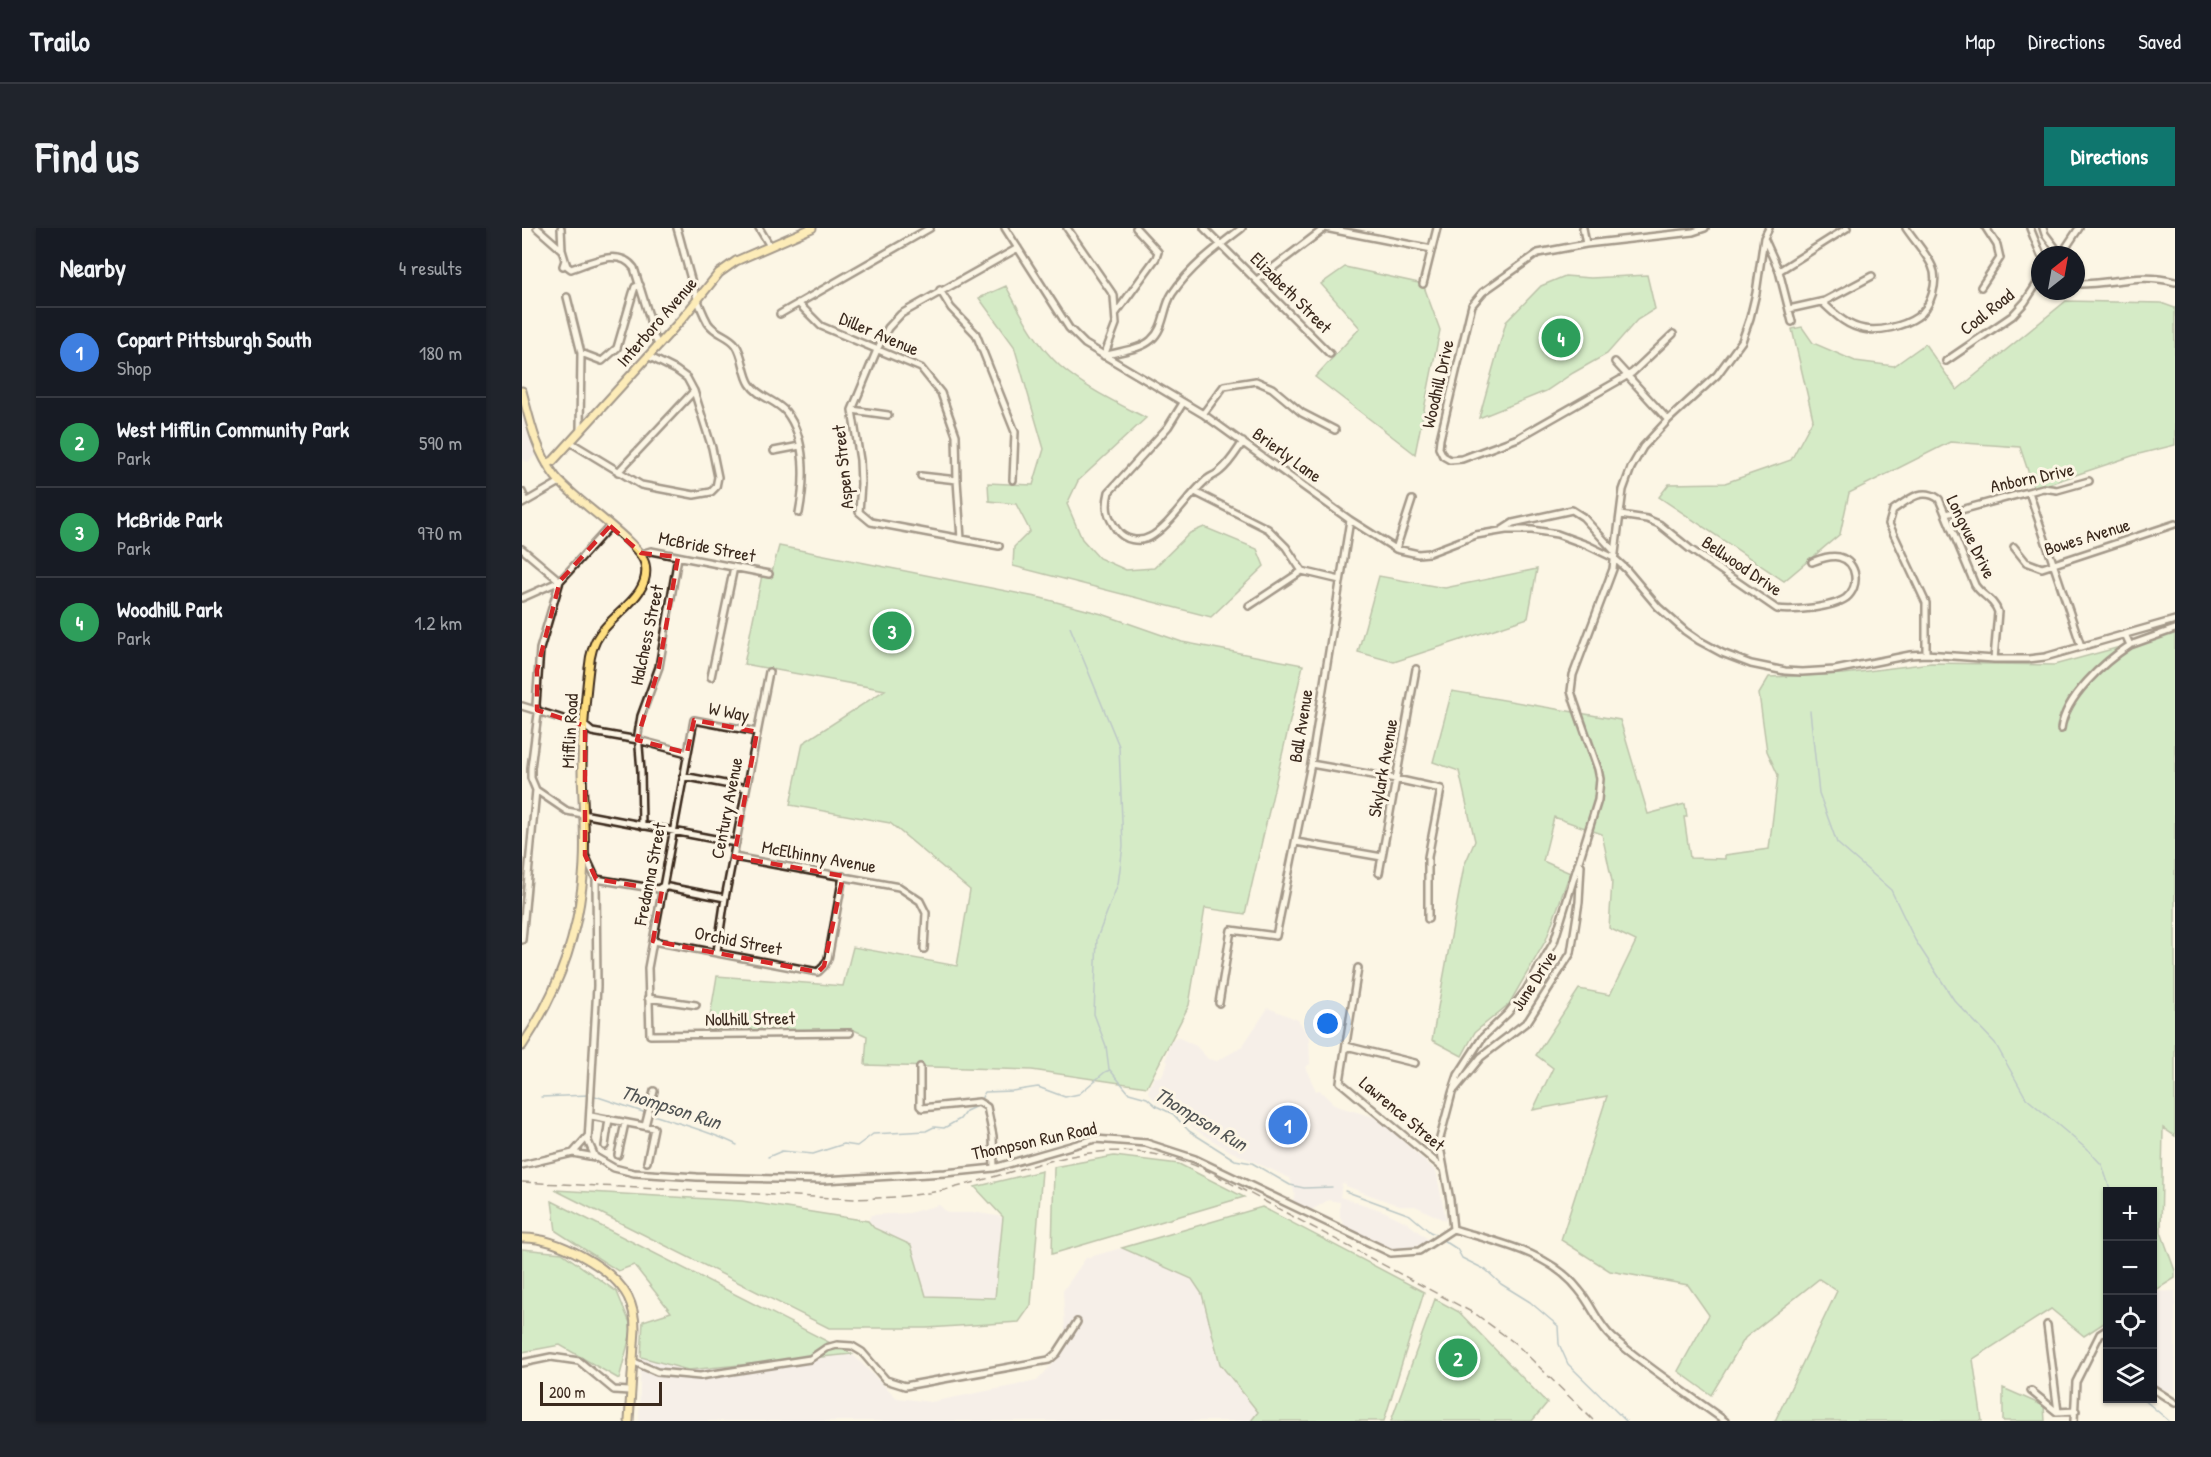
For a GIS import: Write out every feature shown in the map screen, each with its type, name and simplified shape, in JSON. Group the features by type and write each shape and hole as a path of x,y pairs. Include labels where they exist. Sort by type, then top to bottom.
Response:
{"main road":[{"name":"Interboro Avenue","path":"547,464 553,461 726,267 812,228"},
{"path":"522,391 535,438 547,464 560,482 640,554"},
{"name":"Mifflin Road","path":"585,855 582,771 591,653 599,636 632,601 640,589 646,574 645,562 640,554"},
{"path":"522,1046 548,1000 568,951 580,902 585,855"},
{"path":"522,1238 540,1239 564,1247 618,1283 628,1298 635,1319 629,1421"}],"street":[{"path":"537,228 562,250"},
{"path":"561,228 564,263 571,269 614,257 624,259 634,268 649,316 652,336 658,344"},
{"path":"676,228 709,325 731,339 737,347 750,383 755,390 786,412 800,446 804,478 799,513"},
{"path":"759,228 770,246"},
{"path":"780,314 930,228"},
{"name":"Brierly Lane","path":"1005,228 1069,328 1085,344 1203,414 1350,520 1396,549 1418,554 1429,553 1476,535 1501,531 1533,530 1557,534 1615,555"},
{"path":"1067,228 1114,296 1116,324 1104,356"},
{"path":"1116,313 1158,252 1136,228"},
{"name":"Elizabeth Street","path":"1204,228 1330,354"},
{"path":"1104,356 1150,342 1163,322 1170,297 1200,263 1242,228"},
{"path":"1257,280 1325,228 1432,249"},
{"path":"1424,284 1437,228"},
{"path":"1583,228 1586,244"},
{"name":"Woodhill Drive","path":"1673,334 1628,376 1518,438 1456,460 1443,456 1439,448 1472,305 1478,297 1530,257 1538,254 1586,244 1692,232 1705,228"},
{"path":"1725,1421 1612,1337 1596,1318 1580,1291 1562,1271 1533,1255 1453,1229 1439,1142 1458,1075 1482,1038 1520,998 1554,942 1598,800 1600,780 1571,691 1573,675 1612,569 1623,490 1631,468 1643,447 1668,420 1717,375 1742,341 1756,293 1764,238 1769,228"},
{"path":"1779,271 1847,228"},
{"path":"1822,302 1843,322 1863,329 1881,330 1917,317 1926,309 1934,280 1932,267 1906,228"},
{"path":"1981,286 2001,258 1997,245 1986,228"},
{"path":"2030,228 2037,246"},
{"path":"2043,228 2054,246"},
{"path":"2067,246 2079,228"},
{"path":"1764,238 1779,271 1792,322"},
{"name":"Aspen Street","path":"999,546 871,522 859,512 860,460 852,410 888,328 901,314 1018,248"},
{"path":"1789,309 1822,302 1872,276"},
{"path":"2085,284 2144,276 2175,282"},
{"path":"581,353 602,361 617,348 635,287 640,285"},
{"path":"940,290 951,308 976,334 1015,432 1013,480"},
{"name":"Coal Road","path":"1946,361 2012,316 2031,293"},
{"path":"567,297 581,353 580,430"},
{"name":"Diller Avenue","path":"798,303 821,326 921,368 941,393 956,435 961,539"},
{"path":"570,442 641,485 694,495 711,492 716,487 718,477 712,448 694,391 687,378 648,356"},
{"path":"1615,363 1668,420"},
{"path":"1203,414 1224,386 1256,381 1272,388 1302,413 1335,430"},
{"path":"618,472 694,391"},
{"path":"1183,403 1168,427 1109,492 1106,504 1107,516 1121,536 1137,540 1149,537 1160,529 1206,480 1229,462 1243,442"},
{"path":"852,410 888,415"},
{"path":"774,451 800,446"},
{"path":"921,476 957,480"},
{"name":"Anborn Drive","path":"1947,514 2043,488 2057,490 2089,481"},
{"path":"522,492 524,502 560,482"},
{"path":"1195,492 1268,530 1286,547 1302,571 1340,580"},
{"path":"2029,492 2081,646"},
{"name":"Longvue Drive","path":"1926,654 1926,603 1889,524 1893,510 1917,495 1925,493 1939,499 1979,591 1992,601 1998,612 1994,659"},
{"path":"1396,549 1412,500"},
{"path":"1501,531 1514,523 1572,510 1583,518 1658,607 1685,631 1722,653 1751,664 1785,671 1834,670 1926,654 1994,659 2046,657 2175,620"},
{"name":"Bellwood Drive","path":"1620,515 1659,524 1689,549 1777,609 1822,606 1840,602 1850,595 1855,572 1848,561 1832,556 1812,562"},
{"name":"Ball Avenue","path":"1219,1003 1231,930 1276,936 1311,764 1350,520"},
{"name":"Bowes Avenue","path":"2014,547 2026,562 2042,567 2175,524"},
{"path":"522,598 560,581 610,526"},
{"path":"522,549 560,581"},
{"name":"McBride Street","path":"640,554 651,551 769,574"},
{"name":"Halchess Street","path":"642,826 638,740 641,716 656,680 678,558"},
{"path":"711,677 734,567"},
{"path":"1249,606 1302,571"},
{"path":"523,940 536,790 531,778 531,768 537,710 537,670 540,649 560,581"},
{"path":"2061,729 2062,720 2083,688 2109,660 2130,645 2175,629"},
{"path":"2125,634 2130,645"},
{"name":"Skylark Avenue","path":"1379,873 1416,669"},
{"name":"Century Avenue","path":"717,951 725,898 769,672"},
{"path":"522,706 585,726 592,732 638,740 687,753"},
{"name":"W Way","path":"694,720 757,732"},
{"name":"Fredanna Street","path":"650,1035 648,968 694,720"},
{"path":"1311,764 1441,789 1428,857 1428,919"},
{"path":"683,776 746,788"},
{"name":"McElhinny Avenue","path":"536,790 567,811 736,843"},
{"path":"1296,842 1382,857"},
{"path":"522,845 530,845"},
{"name":"Mifflin Road","path":"585,855 596,879 597,986 589,1135"},
{"name":"June Drive","path":"1452,1093 1481,1057 1528,1021 1571,953 1579,902 1582,855"},
{"name":"McElhinny Avenue","path":"734,857 899,887 920,900 926,913 924,949"},
{"name":"Orchid Street","path":"653,941 717,951 818,972 825,966 828,959 843,876"},
{"path":"596,879 658,889 663,886 725,898"},
{"path":"1358,968 1346,1046 1415,1063"},
{"path":"648,998 696,1005"},
{"name":"Nollhill Street","path":"650,1035 850,1033"},
{"name":"Lawrence Street","path":"1346,1046 1340,1082 1444,1169"},
{"path":"921,1067 920,1106 922,1108 981,1102 987,1107 993,1136 994,1168"},
{"path":"645,1126 654,1090"},
{"path":"591,1116 654,1128 646,1162"},
{"path":"605,1146 609,1119"},
{"path":"618,1155 625,1123"},
{"path":"573,1153 589,1135"},
{"path":"589,1135 589,1145 595,1157"},
{"name":"Thompson Run Road","path":"522,1165 573,1153 595,1157 614,1168 634,1173 760,1179 855,1178 994,1168 1095,1139 1146,1143 1195,1159 1391,1253 1419,1251 1453,1229"},
{"path":"632,1362 657,1372 700,1376 810,1359 826,1348 852,1346 862,1352 886,1380 905,1386 1049,1360 1057,1353 1077,1322"},
{"path":"2047,1325 2058,1412"},
{"path":"2074,1421 2076,1382 2103,1332"},
{"path":"522,1363 551,1357 579,1361 614,1390 629,1391"},
{"path":"2031,1391 2058,1412 2076,1411"},
{"path":"2157,1391 2175,1403"}],"highlighted area":[{"path":"610,526 641,553 678,557 659,667 637,740 687,753 694,720 757,732 734,857 843,876 824,966 818,972 653,941 662,890 596,879 585,855 585,726 537,710 537,670 560,581"}],"shaded area":[{"path":"522,403 537,454 528,462 522,459"},
{"path":"1268,1008 1298,1020 1309,1037 1310,1064 1305,1067 1316,1091 1319,1090 1336,1106 1377,1118 1436,1171 1446,1221 1415,1206 1400,1206 1342,1183 1340,1197 1383,1211 1406,1222 1430,1241 1404,1250 1387,1248 1346,1229 1340,1216 1340,1202 1328,1200 1310,1211 1292,1202 1295,1195 1290,1178 1230,1151 1197,1131 1185,1120 1181,1111 1156,1102 1148,1092 1154,1077 1162,1077 1168,1062 1166,1060 1170,1042 1177,1037 1196,1046 1208,1059 1217,1061 1242,1047"},
{"path":"939,1205 948,1213 978,1213 1003,1217 996,1298 925,1296 911,1245 874,1228 868,1221 871,1215 909,1213"},
{"path":"1122,1248 1192,1279 1202,1294 1220,1364 1258,1412 1251,1421 639,1421 641,1357 688,1370 852,1354 897,1398 931,1402 1037,1381 1066,1349 1063,1291 1086,1258"},
{"path":"2175,1291 2175,1392 2157,1388 2157,1292"}],"green space":[{"path":"1345,267 1423,284 1440,330 1415,454 1315,377 1360,328 1321,284"},
{"path":"1647,275 1655,309 1637,320 1607,354 1546,391 1479,418 1506,322 1541,286 1565,276 1591,278"},
{"path":"1006,286 1036,338 1060,366 1091,388 1146,418 1078,481 1067,504 1082,539 1099,558 1126,570 1154,568 1190,533 1204,527 1257,549 1264,566 1211,617 1013,566 1014,547 1030,531 1016,504 989,501 988,483 1033,485 1044,449 1014,346 979,298"},
{"path":"2066,301 2161,303 2175,308 2175,445 2135,455 2034,489 2020,447 1950,442 1849,493 1840,534 1784,581 1659,497 1669,484 1725,483 1791,460 1813,419 1792,329 1802,327 1813,343 1855,361 1894,366 1925,344 1957,390"},
{"path":"779,546 1041,598 1102,614 1182,642 1303,665 1245,914 1205,908 1189,1005 1147,1087 1032,1070 865,1065 867,1036 854,1030 707,1034 717,976 843,986 853,947 957,966 970,890 890,823 790,805 803,743 885,690 744,664 762,575 771,576"},
{"path":"1537,569 1528,618 1394,662 1358,652 1379,576 1445,588"},
{"path":"2175,632 2175,1136 2163,1128 2161,1232 2175,1271 2175,1278 2157,1289 2157,1187 2103,1187 2103,1324 2084,1336 2051,1309 1973,1359 1982,1421 1775,1421 1837,1291 1819,1279 1745,1338 1711,1395 1678,1371 1709,1315 1688,1285 1610,1271 1561,1240 1607,1096 1533,1110 1553,1068 1536,1055 1579,989 1610,995 1636,941 1609,928 1612,881 1602,834 1554,817 1543,861 1570,873 1546,940 1509,1004 1475,1032 1462,1056 1432,1040 1464,866 1475,841 1459,771 1433,762 1452,691 1620,720 1648,814 1685,804 1687,817 1684,817 1690,858 1725,859 1725,855 1769,849 1778,775 1767,751 1759,694 1769,677 1844,674 1931,663 2054,665"},
{"path":"1114,1156 1179,1164 1244,1197 1052,1254 1054,1167"},
{"path":"1042,1171 1031,1305 1019,1322 927,1328 829,1328 555,1190 742,1201 868,1221 874,1228 911,1245 926,1296 995,1298 1003,1217 975,1187"},
{"path":"552,1201 852,1354 688,1370 641,1357 643,1321 671,1312 634,1265 618,1271 556,1231"},
{"path":"1262,1207 1424,1292 1384,1421 1251,1421 1258,1412 1220,1364 1202,1294 1192,1279 1122,1248"},
{"path":"522,1249 562,1253 617,1292 632,1328 619,1379 560,1345 522,1352"},
{"path":"1435,1299 1459,1312 1547,1403 1532,1421 1391,1421"},
{"path":"2003,1388 2044,1406 2045,1421 2003,1421"}],"waterway":[{"path":"1070,627 1119,746 1123,846 1118,884 1097,938 1094,1014 1106,1046 1109,1069"},
{"path":"1810,711 1819,793 1837,843 1891,890 1915,940 1954,1000 1995,1043 2026,1098 2089,1151 2102,1165 2109,1187"},
{"name":"Thompson Run","path":"768,1157 782,1151 813,1154 844,1144 857,1146 873,1134 926,1131 934,1127 944,1128 960,1119 966,1111 977,1106 985,1092 1038,1087 1065,1097 1079,1094 1110,1070 1129,1093 1147,1098 1156,1106 1173,1114 1189,1131 1235,1160 1252,1163 1290,1185 1304,1188 1332,1187"},
{"name":"Thompson Run","path":"541,1097 588,1095"},
{"name":"Thompson Run","path":"595,1096 646,1113"},
{"name":"Thompson Run","path":"650,1114 706,1132 737,1145"},
{"name":"Thompson Run","path":"1345,1191 1410,1215 1430,1232 1438,1235"},
{"name":"Thompson Run","path":"1443,1240 1457,1249 1462,1258 1486,1270 1501,1284 1530,1302 1558,1326 1559,1344 1568,1364 1626,1421"},
{"path":"2148,1403 2169,1421"}],"railway":[{"path":"522,1182 866,1199 949,1189 1076,1155 1107,1151 1138,1152 1171,1158 1206,1170 1477,1315 1516,1344 1594,1421"}],"place":[{"name":"Woodhill Park","path":"1561,338"},
{"name":"McBride Park","path":"892,631"},
{"name":"Copart Pittsburgh South","path":"1288,1125"},
{"name":"West Mifflin Community Park","path":"1458,1358"}]}
